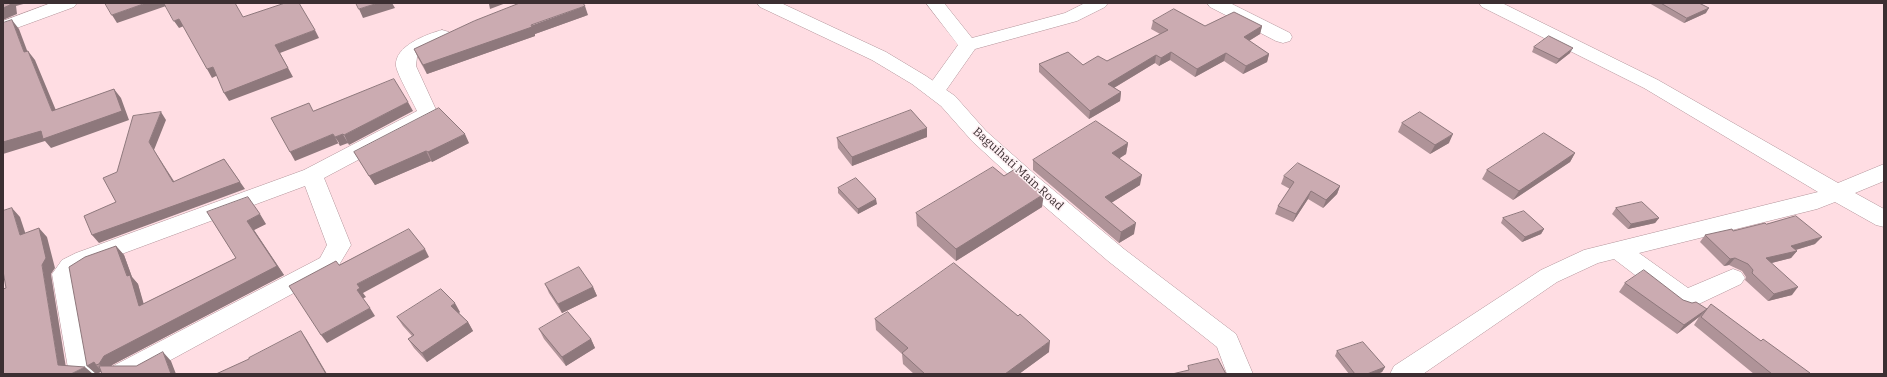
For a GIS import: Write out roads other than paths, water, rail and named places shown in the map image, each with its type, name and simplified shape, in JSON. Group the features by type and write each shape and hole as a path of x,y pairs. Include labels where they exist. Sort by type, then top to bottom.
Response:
{"street":[{"path":"3,28 68,3"},
{"name":"Baguihati Main Road","path":"766,3 879,56 948,101 979,136 1031,183 1116,254 1227,341 1240,374"},
{"path":"935,3 968,45"},
{"path":"934,91 968,45 1071,17 1098,3"},
{"path":"1216,3 1283,37"},
{"path":"1488,3 1651,84 1835,193 1884,220"},
{"path":"82,374 64,274 70,266 84,259 312,175 428,114 406,66 408,55 416,49 461,28"},
{"path":"1403,374 1549,276 1592,256 1817,201 1884,172"},
{"path":"122,374 328,264 339,245 312,175"},
{"path":"1618,250 1686,300 1733,278"}]}
